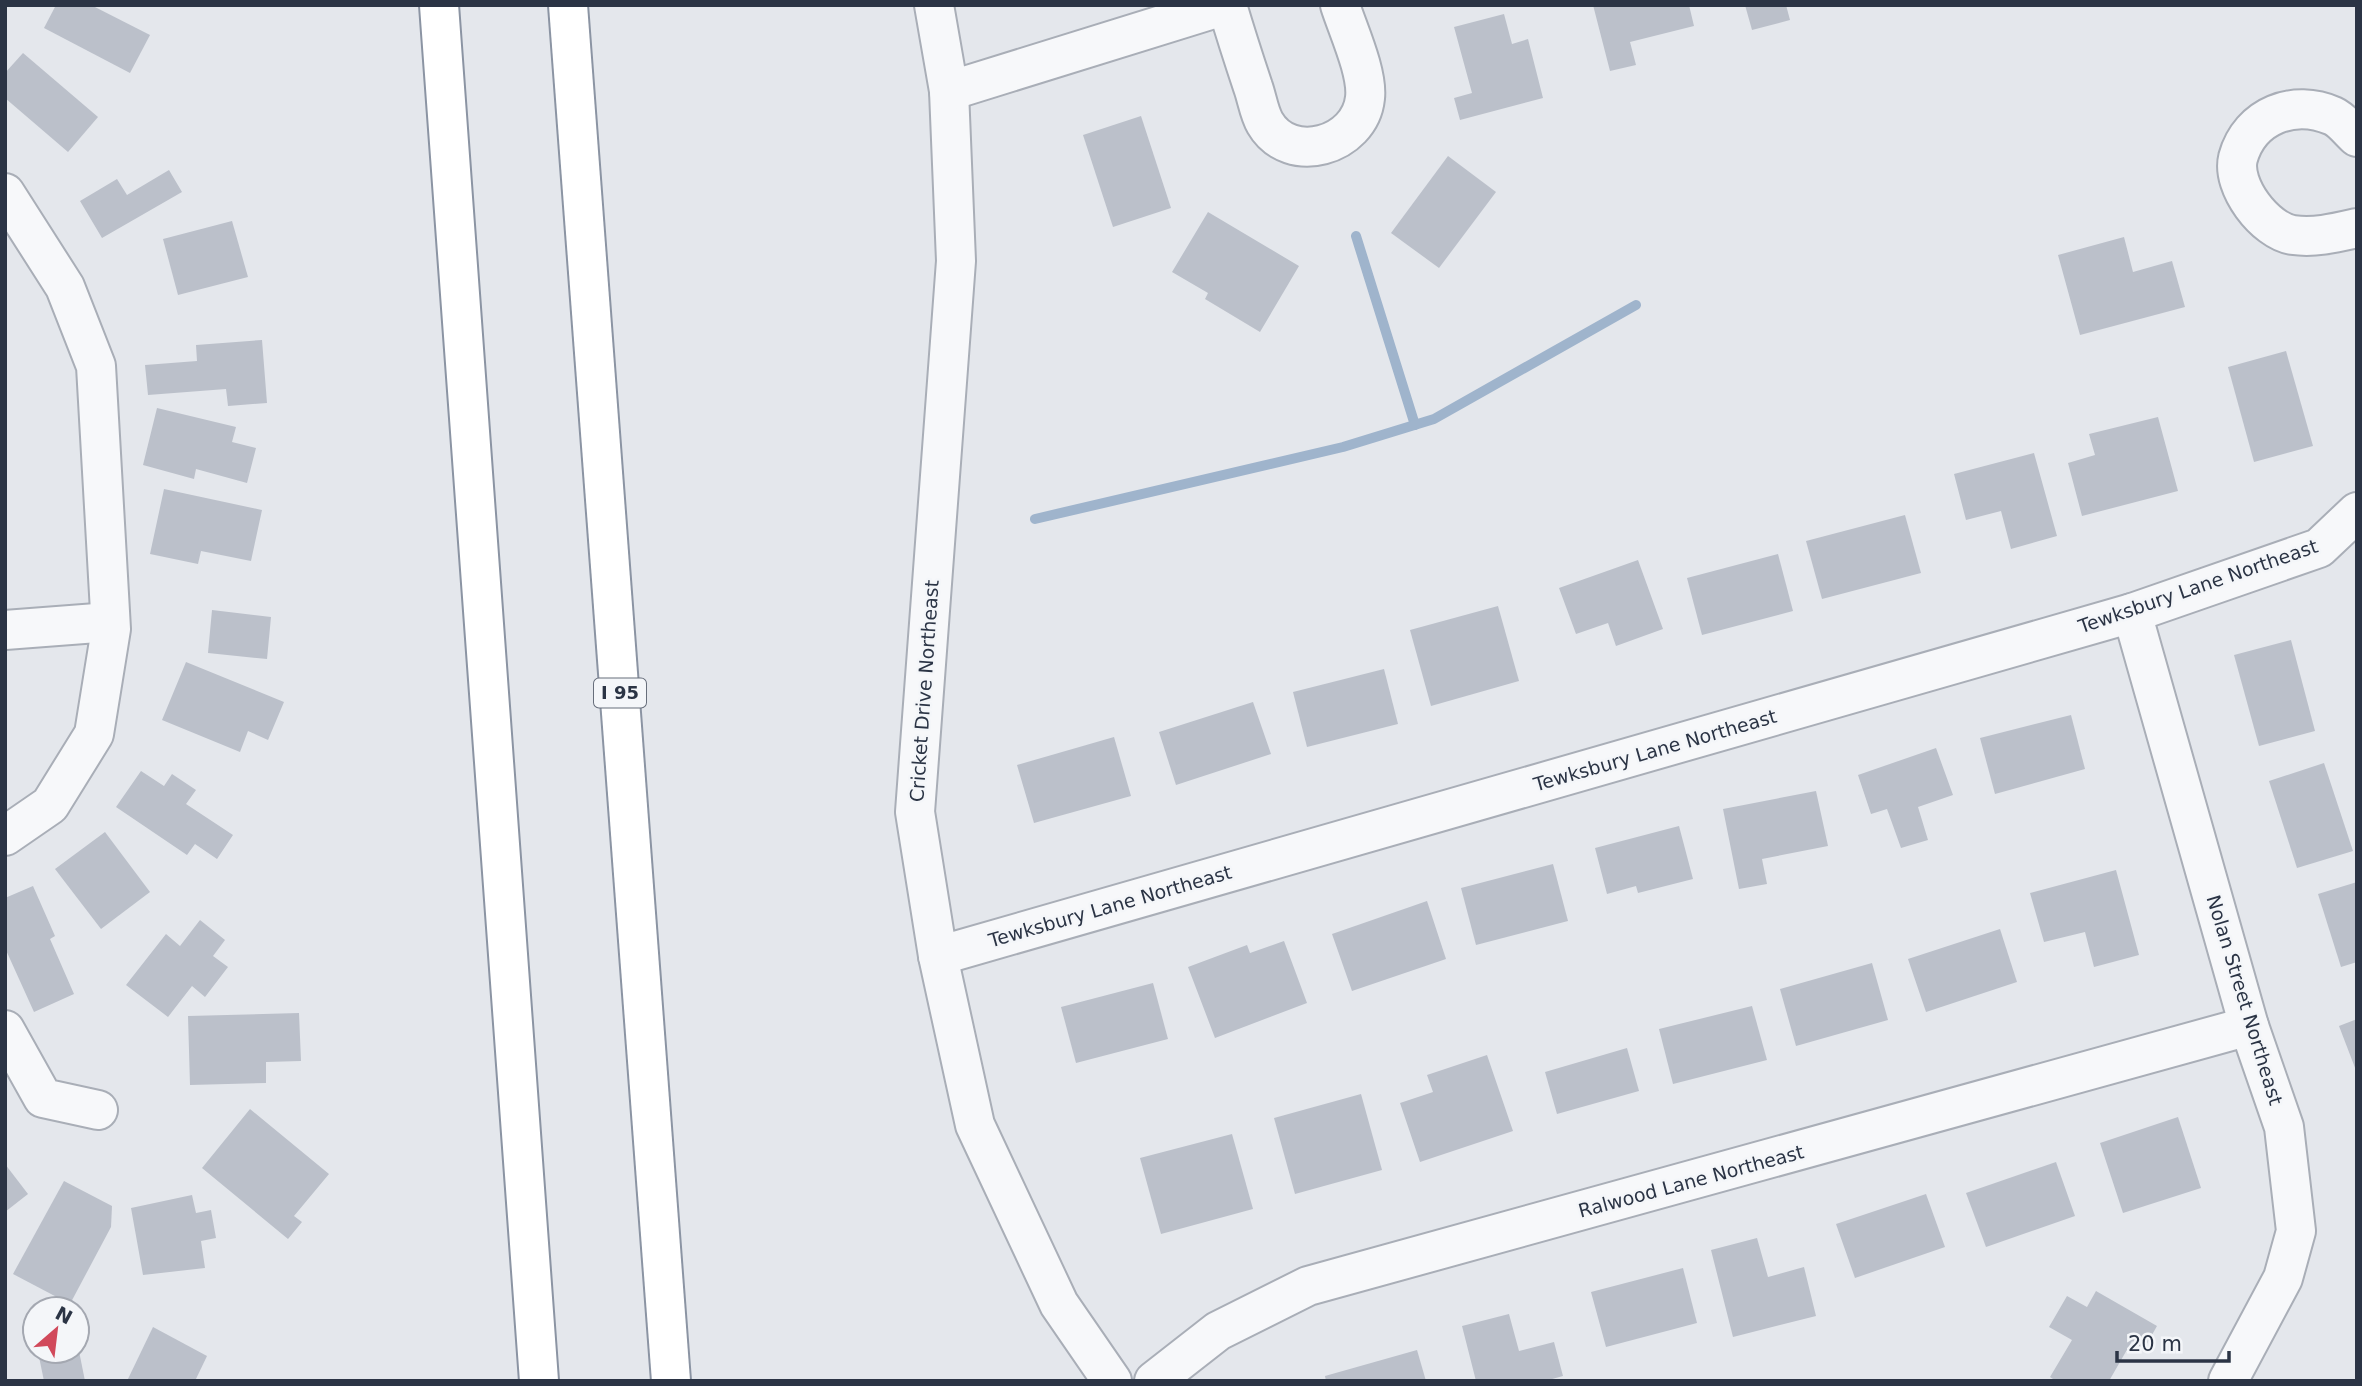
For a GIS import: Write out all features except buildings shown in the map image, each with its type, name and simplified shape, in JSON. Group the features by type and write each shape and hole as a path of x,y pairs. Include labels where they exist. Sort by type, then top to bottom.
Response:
{"highway":[{"path":"439,5 540,1381"},
{"name":"I 95","path":"568,5 671,1381"}],"street":[{"name":"Cricket Drive Northeast","path":"934,5 949,91 957,261 915,812 938,956 975,1125 1059,1304 1112,1381"},
{"path":"949,91 1226,5 1265,123 1281,140 1297,147 1320,146 1339,139 1354,122 1365,100 1364,82 1340,5"},
{"path":"2357,137 2335,117 2305,108 2274,113 2250,132 2238,160 2239,186 2258,214 2289,235 2325,236 2357,228"},
{"path":"5,193 65,287 96,366 110,622 94,734 50,805 5,836"},
{"name":"Tewksbury Lane Northeast","path":"938,956 2132,613 2319,548 2357,512"},
{"name":"Nolan Street Northeast","path":"2132,613 2249,1026 2284,1126 2296,1231 2283,1278 2228,1381"},
{"path":"5,630 110,622"},
{"name":"Ralwood Lane Northeast","path":"1154,1381 1218,1331 1308,1286 2249,1026"},
{"path":"5,1030 43,1098 98,1110"}],"waterway":[{"path":"1356,236 1415,425"},
{"path":"1035,519 1343,447 1434,419 1636,305"}]}
